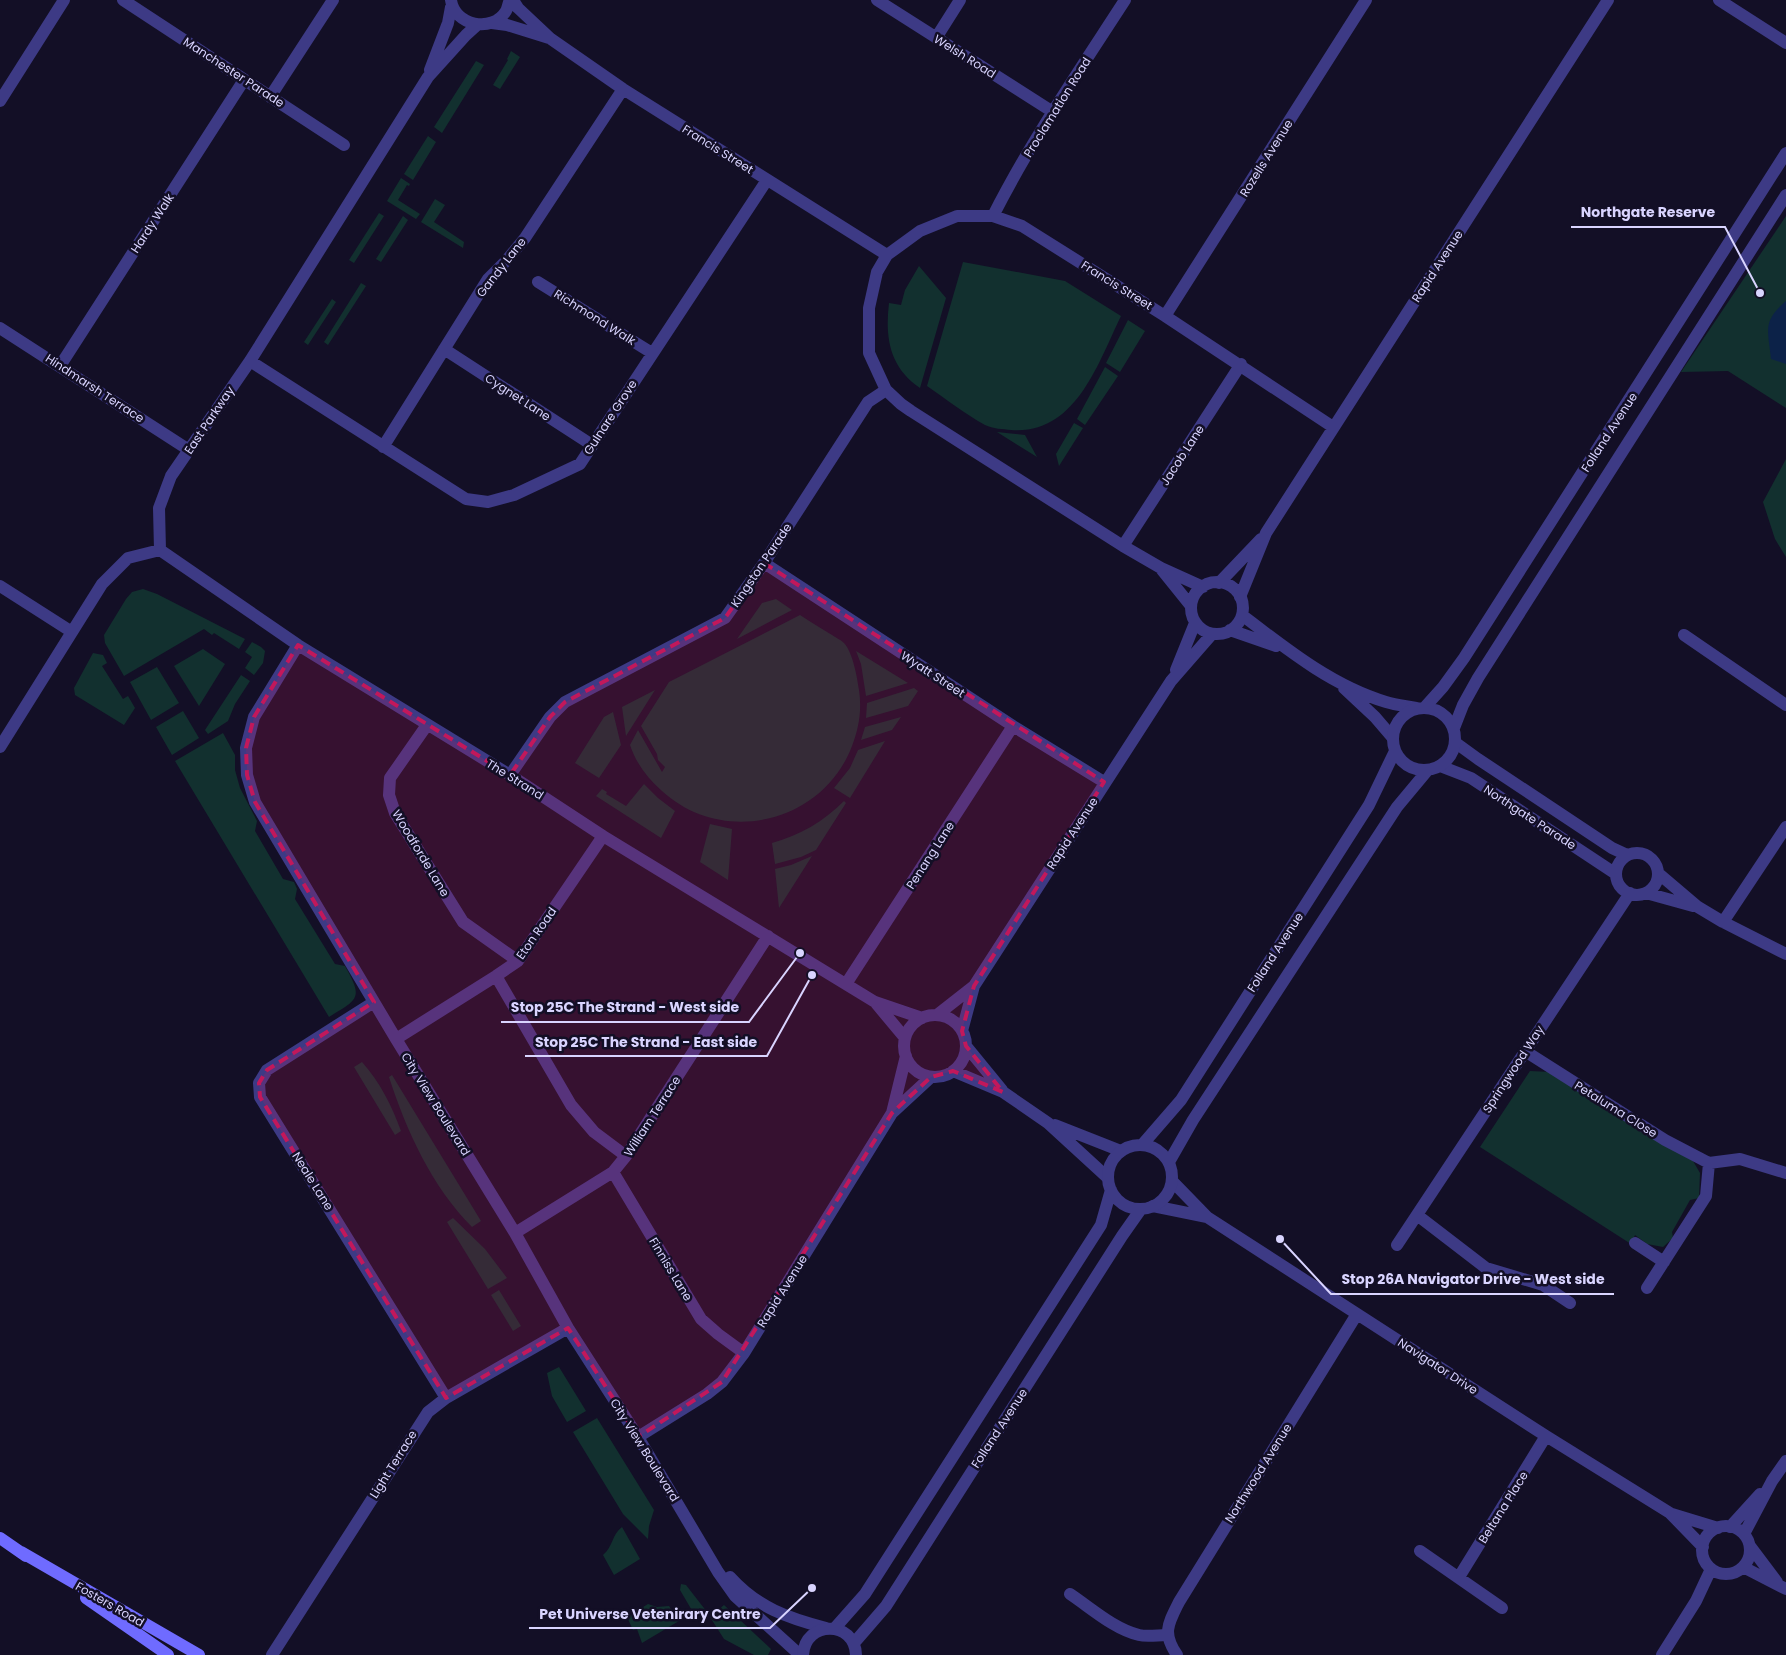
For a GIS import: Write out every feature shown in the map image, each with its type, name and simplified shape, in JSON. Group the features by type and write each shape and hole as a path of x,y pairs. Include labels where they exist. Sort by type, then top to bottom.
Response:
{"main road":[{"name":"Fosters Road","path":"0,1538 168,1655"},
{"name":"Fosters Road","path":"21,1552 199,1655"}],"street":[{"path":"0,101 64,0"},
{"name":"Manchester Parade","path":"123,0 344,145"},
{"path":"270,96 333,0"},
{"path":"492,23 505,12 512,0"},
{"name":"Francis Street","path":"512,0 551,39 623,89 887,255"},
{"name":"Welsh Road","path":"877,0 1053,112"},
{"path":"936,38 960,0"},
{"name":"Proclamation Road","path":"993,216 1009,184 1053,112 1125,0"},
{"name":"Rozells Avenue","path":"1166,316 1366,0"},
{"name":"Rapid Avenue","path":"1240,597 1266,533 1608,0"},
{"path":"1719,0 1786,43"},
{"path":"451,3 462,19 477,25"},
{"name":"East Parkway","path":"428,77 448,23 451,3"},
{"name":"Francis Street","path":"477,25 492,23 507,25 551,39"},
{"name":"East Parkway","path":"160,550 159,508 171,476 250,361 428,77 477,25"},
{"name":"Hardy Walk","path":"60,366 244,80"},
{"name":"Gandy Lane","path":"383,447 488,279 525,238 623,89"},
{"name":"Folland Avenue","path":"1421,708 1443,687 1464,658 1786,153"},
{"name":"Gulnare Grove","path":"250,361 466,499 488,502 514,495 580,464 767,180"},
{"name":"Folland Avenue","path":"1454,728 1463,705 1478,678 1786,195"},
{"name":"Francis Street","path":"1202,587 1161,568 1123,546 906,407 886,390 869,353 869,308 877,272 887,255 920,231 957,216 993,216 1022,226 1241,364 1333,427"},
{"name":"Richmond Walk","path":"538,282 652,353"},
{"name":"Hindmarsh Terrace","path":"0,328 189,450"},
{"name":"Cygnet Lane","path":"444,349 592,445"},
{"name":"Jacob Lane","path":"1123,546 1241,364"},
{"name":"Kingston Parade","path":"510,775 550,717 565,702 725,618 764,563 868,402 886,390"},
{"name":"Rapid Avenue","path":"1218,583 1266,533"},
{"path":"0,747 102,584 128,558 160,550"},
{"name":"The Strand","path":"160,550 298,645 510,775 603,836 874,1002 922,1018"},
{"name":"Wyatt Street","path":"764,563 1012,726 1104,782"},
{"name":"Francis Street","path":"1161,568 1191,606"},
{"path":"1218,583 1227,585 1235,590 1240,597 1242,615 1238,623 1230,630 1221,634 1212,634 1202,630 1195,623 1191,614 1191,606 1197,592 1202,587 1218,583"},
{"path":"0,586 72,632"},
{"path":"1242,615 1288,650 1338,682 1385,702 1443,713 1454,728 1456,743 1451,756 1440,766 1427,771 1413,769 1402,762 1394,744 1375,717 1338,682"},
{"name":"Rapid Avenue","path":"1171,681 1195,623"},
{"path":"1230,630 1288,650"},
{"name":"Rapid Avenue","path":"962,1031 974,986 1171,681 1212,634"},
{"path":"1684,635 1786,706"},
{"name":"City View Boulevard","path":"298,645 254,717 246,748 247,775 255,802 374,1002 515,1232 568,1328 638,1438 706,1551 735,1596 801,1655"},
{"path":"1394,744 1396,725 1404,714 1421,708"},
{"name":"Woodforde Lane","path":"427,725 390,778 389,794 395,813 464,922 518,961"},
{"name":"Penang Lane","path":"846,984 1012,726"},
{"name":"Northgate Parade","path":"1456,743 1612,848 1627,855"},
{"name":"Folland Avenue","path":"1142,1145 1181,1100 1369,805 1394,744"},
{"name":"Northgate Parade","path":"1440,766 1471,778 1616,874"},
{"name":"Folland Avenue","path":"1168,1162 1397,807 1427,771"},
{"path":"1723,922 1786,827"},
{"name":"Eton Road","path":"396,1038 518,961 603,836"},
{"path":"1639,852 1645,854 1654,862 1658,873 1657,881 1653,888 1638,895 1630,893 1620,886 1616,874 1619,863 1627,855 1639,852"},
{"path":"1658,873 1698,907 1786,954"},
{"path":"1646,892 1698,907"},
{"name":"Springwood Way","path":"1397,1245 1630,893"},
{"name":"William Terrace","path":"515,1232 613,1172 626,1156 768,936"},
{"path":"496,976 571,1105 594,1132 626,1156"},
{"name":"Rapid Avenue","path":"937,1015 974,986"},
{"name":"Neale Lane","path":"374,1002 267,1070 259,1083 260,1096 446,1398"},
{"name":"The Strand","path":"874,1002 905,1038"},
{"path":"966,1046 960,1064 953,1071 939,1077 923,1075 916,1070 906,1056 904,1047 905,1038 914,1023 922,1018 937,1015 947,1018 956,1023 962,1031 966,1046 1003,1092"},
{"name":"Petaluma Close","path":"1525,1051 1665,1140 1709,1163"},
{"name":"Rapid Avenue","path":"892,1113 906,1056"},
{"path":"953,1071 1003,1092 1048,1123 1110,1184 1118,1200 1129,1207 1147,1207 1166,1196 1172,1181 1172,1172 1162,1153 1153,1147 1131,1146 1121,1151 1114,1158 1109,1168 1110,1184"},
{"name":"Rapid Avenue","path":"638,1438 707,1394 722,1382 744,1353 892,1113 931,1076"},
{"path":"1048,1123 1121,1151"},
{"path":"1646,1288 1706,1196 1709,1163 1740,1159 1786,1173"},
{"name":"Finniss Lane","path":"613,1172 701,1319 744,1353"},
{"name":"Navigator Drive","path":"1172,1181 1207,1217 1546,1436 1670,1513 1703,1547"},
{"name":"Folland Avenue","path":"801,1655 811,1635 831,1629 865,1594 1101,1225 1110,1184"},
{"name":"Folland Avenue","path":"855,1649 886,1606 1122,1236 1147,1207"},
{"name":"Navigator Drive","path":"1147,1207 1207,1217"},
{"path":"1417,1215 1486,1268 1543,1285 1570,1303"},
{"path":"1635,1243 1664,1262"},
{"name":"Northwood Avenue","path":"1167,1635 1170,1620 1178,1602 1357,1314"},
{"name":"Light Terrace","path":"272,1655 428,1412 446,1398 568,1328"},
{"name":"Beltana Place","path":"1460,1577 1546,1436"},
{"path":"1744,1534 1772,1481 1786,1460"},
{"path":"1725,1574 1711,1568 1704,1558 1703,1547 1709,1534 1724,1527 1772,1481"},
{"name":"Navigator Drive","path":"1670,1513 1724,1527"},
{"path":"1724,1527 1738,1530 1744,1534 1750,1546 1782,1587"},
{"path":"1696,1601 1725,1574 1735,1572 1743,1567 1749,1557 1750,1546"},
{"name":"City View Boulevard","path":"706,1551 738,1587 757,1602 793,1620 831,1629"},
{"path":"1420,1551 1502,1608"},
{"path":"1743,1567 1782,1587"},
{"path":"1662,1655 1696,1601 1711,1568"},
{"path":"1070,1594 1131,1632 1141,1636 1167,1635 1177,1655"},
{"path":"831,1629 849,1636 855,1649"}],"highlighted area":[{"path":"764,563 1104,782 974,986 962,1031 966,1046 1003,1092 953,1071 931,1077 892,1113 722,1382 638,1437 568,1328 446,1398 260,1097 259,1083 267,1070 374,1002 255,802 247,775 246,748 254,717 298,645 510,775 550,717 565,702 725,618"}],"green space":[{"path":"511,51 520,57 500,89 493,85 508,60"},
{"path":"476,61 484,65 442,133 434,127"},
{"path":"428,136 436,142 413,180 404,174"},
{"path":"401,178 410,184 409,186 407,185 398,200 420,214 416,219 387,201"},
{"path":"435,199 445,205 434,222 464,242 463,248 421,222"},
{"path":"379,213 384,216 354,263 349,260"},
{"path":"403,216 408,220 381,262 376,259"},
{"path":"1786,216 1786,408 1728,371 1681,372"},
{"path":"963,262 1065,281 1121,316 1093,374 1082,392 1068,409 1052,421 1033,428 998,429 985,425 970,416 927,386"},
{"path":"919,266 946,298 920,388 902,371 896,361 891,350 888,328 889,303 901,305 905,290"},
{"path":"361,283 366,286 328,345 324,342"},
{"path":"332,299 336,302 308,345 304,342"},
{"path":"1128,320 1145,331 1120,372 1106,363"},
{"path":"1105,367 1118,376 1085,425 1077,419"},
{"path":"1074,423 1083,428 1059,466 1056,454"},
{"path":"997,432 1025,435 1037,457"},
{"path":"1786,459 1786,557 1775,539 1763,502"},
{"path":"143,589 157,594 245,639 239,649 204,629 124,676 105,643 104,635 126,599 132,592"},
{"path":"776,599 792,610 737,639 762,603"},
{"path":"800,615 844,643 850,653 856,672 860,697 858,725 852,746 838,772 819,793 795,809 769,818 741,822 713,818 686,808 662,791 639,764 630,745 638,730 662,772 665,767 658,760 657,754 641,726 669,682"},
{"path":"252,642 265,651 263,663 254,675 245,668 252,657 245,652"},
{"path":"203,649 225,664 199,706 174,666"},
{"path":"856,651 908,683 866,696 861,664"},
{"path":"93,653 103,655 107,663 102,666 123,699 128,696 135,708 124,725 75,695 74,688"},
{"path":"157,667 179,703 151,720 130,682"},
{"path":"241,675 250,681 235,704 228,721 208,734 205,730"},
{"path":"914,688 918,691 908,706 866,718 867,703"},
{"path":"655,690 626,736 622,707"},
{"path":"183,711 199,738 172,755 156,727"},
{"path":"613,712 621,745 599,778 575,763 604,717"},
{"path":"901,717 892,730 861,740 865,727"},
{"path":"223,733 235,755 235,770 240,788 257,821 255,831 283,879 294,882 297,889 295,899 335,964 345,966 354,985 356,991 352,1001 329,1017 175,761"},
{"path":"885,741 850,798 834,788 850,768 858,750"},
{"path":"644,784 675,811 661,838 596,796 602,789 607,792 606,794 626,806"},
{"path":"844,801 846,803 816,850 801,857 775,864 772,843 811,827"},
{"path":"710,824 732,829 728,880 700,862"},
{"path":"812,856 779,908 775,869 791,865"},
{"path":"362,1062 380,1086 394,1112 401,1131 395,1135 354,1067"},
{"path":"1530,1071 1550,1072 1693,1161 1700,1173 1699,1198 1690,1200 1672,1232 1673,1238 1663,1247 1647,1244 1635,1235 1631,1244 1480,1147"},
{"path":"392,1075 481,1221 472,1227 445,1194 422,1157 396,1097 389,1077"},
{"path":"453,1218 485,1249 507,1278 488,1289 447,1222"},
{"path":"499,1290 521,1326 513,1331 491,1295"},
{"path":"559,1367 586,1411 567,1422 552,1396 547,1373"},
{"path":"597,1418 654,1510 649,1526 648,1539 623,1514 573,1432"},
{"path":"622,1527 640,1559 614,1575 603,1555 609,1548 616,1533"},
{"path":"681,1584 686,1585 707,1612 697,1619 680,1590"},
{"path":"648,1604 657,1607 669,1606 679,1621 642,1643 637,1629 633,1630 627,1617"},
{"path":"724,1605 771,1649 768,1655 754,1655 724,1639 710,1617"}],"water":[{"path":"1786,301 1786,364 1771,359 1768,327 1773,315"}],"place":[{"name":"Northgate Reserve","path":"1760,293"},
{"name":"Stop 25C The Strand - West side","path":"800,953"},
{"name":"Stop 25C The Strand - East side","path":"812,975"},
{"name":"Stop 26A Navigator Drive - West side","path":"1280,1239"},
{"name":"Pet Universe Vetenirary Centre","path":"812,1588"}]}
